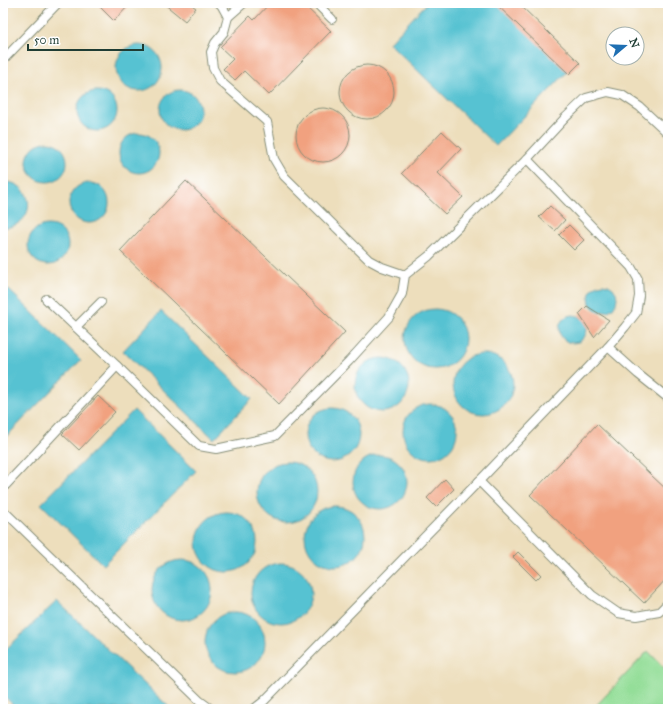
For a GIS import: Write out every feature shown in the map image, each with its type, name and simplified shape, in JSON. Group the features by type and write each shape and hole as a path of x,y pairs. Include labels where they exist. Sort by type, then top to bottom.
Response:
{"lane":[{"path":"3,60 58,3"},
{"path":"219,3 228,18"},
{"path":"244,3 228,18 224,32 215,43 211,52 213,68 220,81 267,122 274,159 284,176 369,260 382,267 405,275"},
{"path":"316,3 332,19"},
{"path":"46,299 199,446 216,449 275,436 349,361 389,317 402,294 405,275 429,256 527,160 566,117 586,98 608,92 622,95 640,107 668,133"},
{"path":"254,709 264,701 479,481 608,347 636,313 639,296 638,279 632,267 527,160"},
{"path":"76,327 101,302"},
{"path":"608,347 668,398"},
{"path":"3,488 117,366"},
{"path":"479,481 592,595 618,613 636,616 659,612 668,604"},
{"path":"3,510 200,701 211,709"}],"green space":[{"path":"648,651 668,672 668,709 593,709"}],"water":[{"path":"427,3 499,3 569,70 496,146 389,43"},
{"path":"139,45 152,49 158,55 162,68 158,81 152,87 139,91 126,87 120,81 116,68 120,55 126,49"},
{"path":"184,90 191,93 197,99 200,110 199,118 191,127 184,130 176,130 169,127 161,118 160,106 163,99 172,91"},
{"path":"101,91 108,94 114,100 117,111 116,119 108,128 101,131 93,131 86,128 78,119 77,107 80,100 89,92"},
{"path":"143,133 150,136 156,142 159,153 158,161 150,170 143,173 135,173 128,170 120,161 119,149 122,142 131,134"},
{"path":"51,142 58,145 64,151 67,162 66,170 58,179 51,182 43,182 36,179 28,170 27,158 30,151 39,143"},
{"path":"3,182 13,183 21,188 26,195 28,203 27,212 23,219 15,225 3,228"},
{"path":"93,183 100,186 106,192 109,203 108,211 100,220 93,223 85,223 78,220 70,211 69,199 72,192 81,184"},
{"path":"52,225 59,228 65,234 68,245 67,253 59,262 52,265 44,265 37,262 29,253 28,241 31,234 40,226"},
{"path":"603,284 613,288 617,298 613,308 603,312 593,308 589,298 593,288"},
{"path":"7,288 81,360 4,439 3,292"},
{"path":"435,309 452,314 460,322 465,339 460,356 452,364 435,369 418,364 410,356 405,339 410,322 418,314"},
{"path":"161,311 252,399 214,439 123,351"},
{"path":"573,315 583,319 587,329 583,339 573,343 563,339 559,329 563,319"},
{"path":"483,354 500,359 508,367 513,384 508,401 500,409 483,414 466,409 458,401 453,384 458,367 466,359"},
{"path":"382,358 397,363 401,366 404,370 409,385 404,400 401,404 397,407 382,412 367,407 363,404 360,400 355,385 360,370 363,366 367,363"},
{"path":"430,404 440,406 449,412 455,421 457,431 455,441 449,450 440,456 430,458 420,456 411,450 405,441 403,431 405,421 411,412 420,406"},
{"path":"332,408 342,410 351,416 357,425 359,435 357,445 351,454 342,460 332,462 322,460 313,454 307,445 305,435 307,425 313,416 322,410"},
{"path":"134,410 196,471 103,565 41,504"},
{"path":"380,455 395,460 399,463 402,467 407,482 402,497 399,501 395,504 380,509 365,504 361,501 358,497 353,482 358,467 361,463 365,460"},
{"path":"287,462 304,467 312,475 317,492 312,509 304,517 287,522 270,517 262,509 257,492 262,475 270,467"},
{"path":"335,506 352,511 360,519 365,536 360,553 352,561 335,566 318,561 310,553 305,536 310,519 318,511"},
{"path":"227,512 244,517 252,525 257,542 252,559 244,567 227,572 210,567 202,559 197,542 202,525 210,517"},
{"path":"182,560 199,565 207,573 212,590 207,607 199,615 182,620 165,615 157,607 152,590 157,573 165,565"},
{"path":"281,563 298,568 306,576 311,593 306,610 298,618 281,623 264,618 256,610 251,593 256,576 264,568"},
{"path":"57,601 171,709 17,709 3,695 3,652"},
{"path":"235,612 252,617 260,625 265,642 260,659 252,667 235,672 218,667 210,659 205,642 210,625 218,617"}],"building":[{"path":"96,3 131,3 114,21"},
{"path":"163,3 189,3 196,8 185,21"},
{"path":"270,3 302,3 331,31 269,95 244,71 235,80 223,69 233,59 220,47 250,16 254,20"},
{"path":"495,3 518,3 580,63 569,74"},
{"path":"367,65 377,67 386,73 392,82 394,92 392,102 386,111 377,117 367,119 357,117 348,111 342,102 340,92 342,82 348,73 357,67"},
{"path":"323,108 333,110 342,116 348,125 350,135 348,145 342,154 333,160 323,162 313,160 304,154 298,145 296,135 298,125 304,116 313,110"},
{"path":"442,131 461,149 438,173 463,197 445,214 402,173"},
{"path":"186,181 345,332 279,404 120,251"},
{"path":"550,206 565,220 555,231 539,217"},
{"path":"569,225 584,240 574,250 559,235"},
{"path":"587,306 609,320 594,337 579,314"},
{"path":"98,396 115,412 79,450 62,434"},
{"path":"597,424 668,491 668,577 644,603 530,495"},
{"path":"445,479 454,489 436,507 427,498"},
{"path":"518,552 541,575 536,580 513,557"}]}
